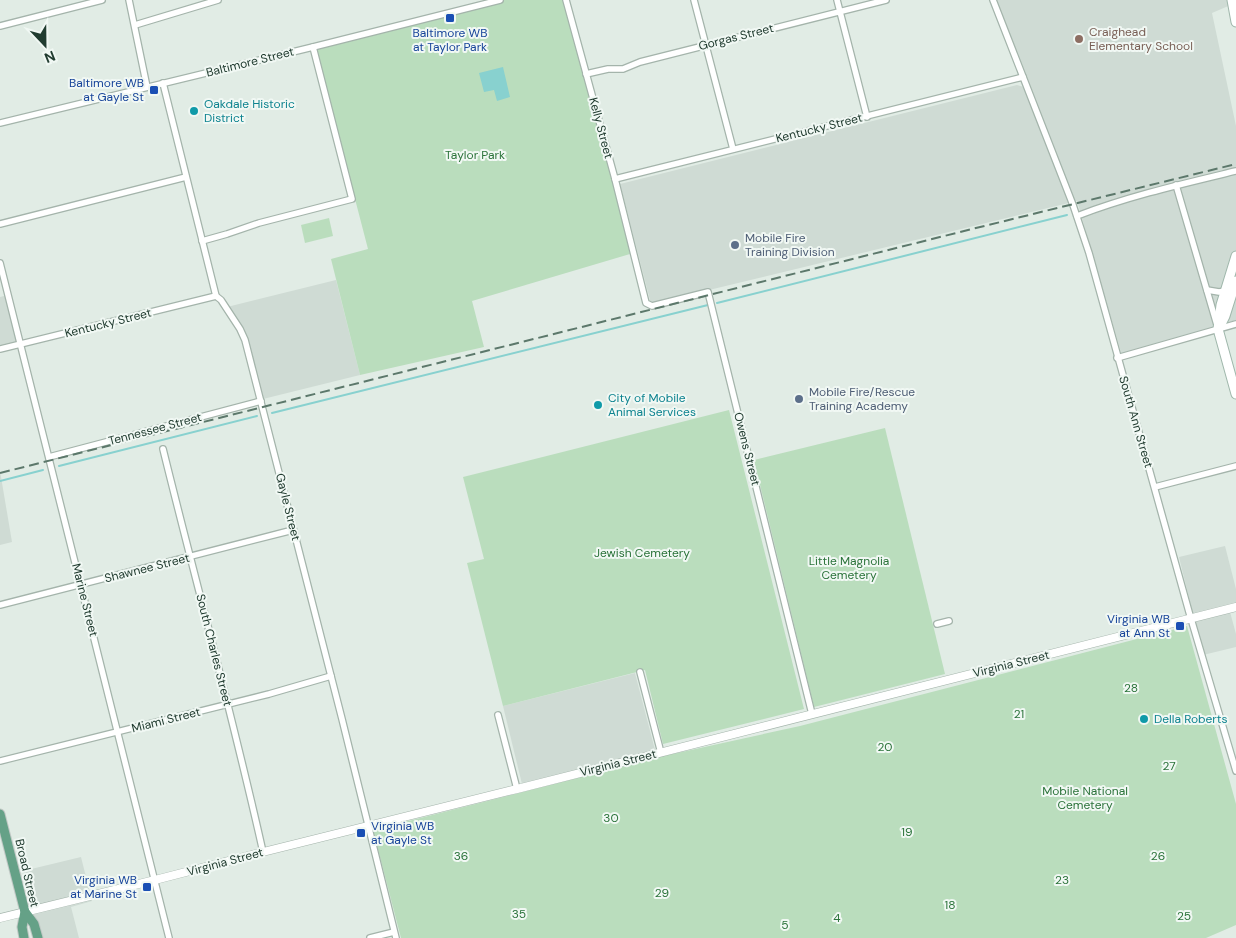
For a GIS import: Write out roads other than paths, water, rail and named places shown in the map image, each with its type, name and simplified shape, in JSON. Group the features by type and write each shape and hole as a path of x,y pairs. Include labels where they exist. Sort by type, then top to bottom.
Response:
{"main road":[{"path":"1232,0 1236,22"},
{"path":"1236,256 1221,305 1218,329 1236,394"},
{"path":"1218,329 1236,281"},
{"name":"Broad Street","path":"0,814 25,912 22,928 24,938"},
{"path":"25,912 34,924 38,938"}],"street":[{"path":"0,26 102,0"},
{"path":"129,0 147,87"},
{"path":"135,25 218,0"},
{"name":"Baltimore Street","path":"0,123 500,0"},
{"name":"Kelly Street","path":"566,0 615,179 634,257"},
{"path":"694,0 733,149"},
{"path":"837,0 866,116"},
{"name":"Gorgas Street","path":"586,74 608,69 623,69 640,62 886,0"},
{"name":"South Ann Street","path":"992,0 1077,216 1089,253 1117,358 1191,618 1235,762 1236,771"},
{"path":"202,241 259,222 352,199 313,47"},
{"name":"Kentucky Street","path":"615,179 1023,76"},
{"name":"Gayle Street","path":"163,84 216,296 243,334 395,935"},
{"path":"1077,216 1115,202 1236,171"},
{"path":"0,224 186,177"},
{"path":"1176,185 1218,329"},
{"name":"Owens Street","path":"634,257 646,302 652,306 708,292 812,714"},
{"name":"Marine Street","path":"0,263 169,938"},
{"path":"1207,290 1225,291"},
{"name":"Kentucky Street","path":"0,350 216,296"},
{"path":"1117,358 1236,324"},
{"name":"Tennessee Street","path":"49,457 261,401"},
{"name":"South Charles Street","path":"163,449 246,776 263,852"},
{"path":"1154,487 1236,466"},
{"name":"Shawnee Street","path":"0,605 293,530"},
{"name":"Virginia Street","path":"0,918 1236,607"},
{"path":"937,624 949,620"},
{"path":"640,672 661,753"},
{"name":"Miami Street","path":"0,761 269,694 331,676"},
{"path":"498,715 517,789"},
{"path":"370,938 395,935"}],"water":[{"path":"503,67 510,97 497,101 494,90 484,92 479,73"}],"waterway":[{"path":"717,303 1067,215"},
{"path":"272,413 708,305"},
{"path":"59,466 257,416"},
{"path":"0,481 43,470"}],"railway":[{"path":"0,473 1236,164"}],"place":[{"name":"Baltimore WB at Taylor Park","path":"450,18"},
{"name":"Craighead Elementary School","path":"1079,39"},
{"name":"Baltimore WB at Gayle St","path":"154,90"},
{"name":"Oakdale Historic District","path":"194,111"},
{"name":"Mobile Fire Training Division","path":"735,245"},
{"name":"Mobile Fire/Rescue Training Academy","path":"799,399"},
{"name":"City of Mobile Animal Services","path":"598,405"},
{"name":"Virginia WB at Ann St","path":"1180,626"},
{"name":"Della Roberts","path":"1144,719"},
{"name":"Virginia WB at Gayle St","path":"361,833"},
{"name":"Virginia WB at Marine St","path":"147,887"}],"park label":[{"name":"Taylor Park","path":"475,155"},
{"name":"Jewish Cemetery","path":"642,553"},
{"name":"Little Magnolia Cemetery","path":"849,568"},
{"name":"28","path":"1131,688"},
{"name":"21","path":"1019,714"},
{"name":"20","path":"885,747"},
{"name":"27","path":"1169,766"},
{"name":"Mobile National Cemetery","path":"1085,798"},
{"name":"30","path":"611,818"},
{"name":"19","path":"907,832"},
{"name":"36","path":"461,856"},
{"name":"26","path":"1158,856"},
{"name":"23","path":"1062,880"},
{"name":"29","path":"662,893"},
{"name":"18","path":"950,905"},
{"name":"35","path":"519,914"},
{"name":"25","path":"1184,916"},
{"name":"4","path":"837,918"},
{"name":"5","path":"785,925"}]}
